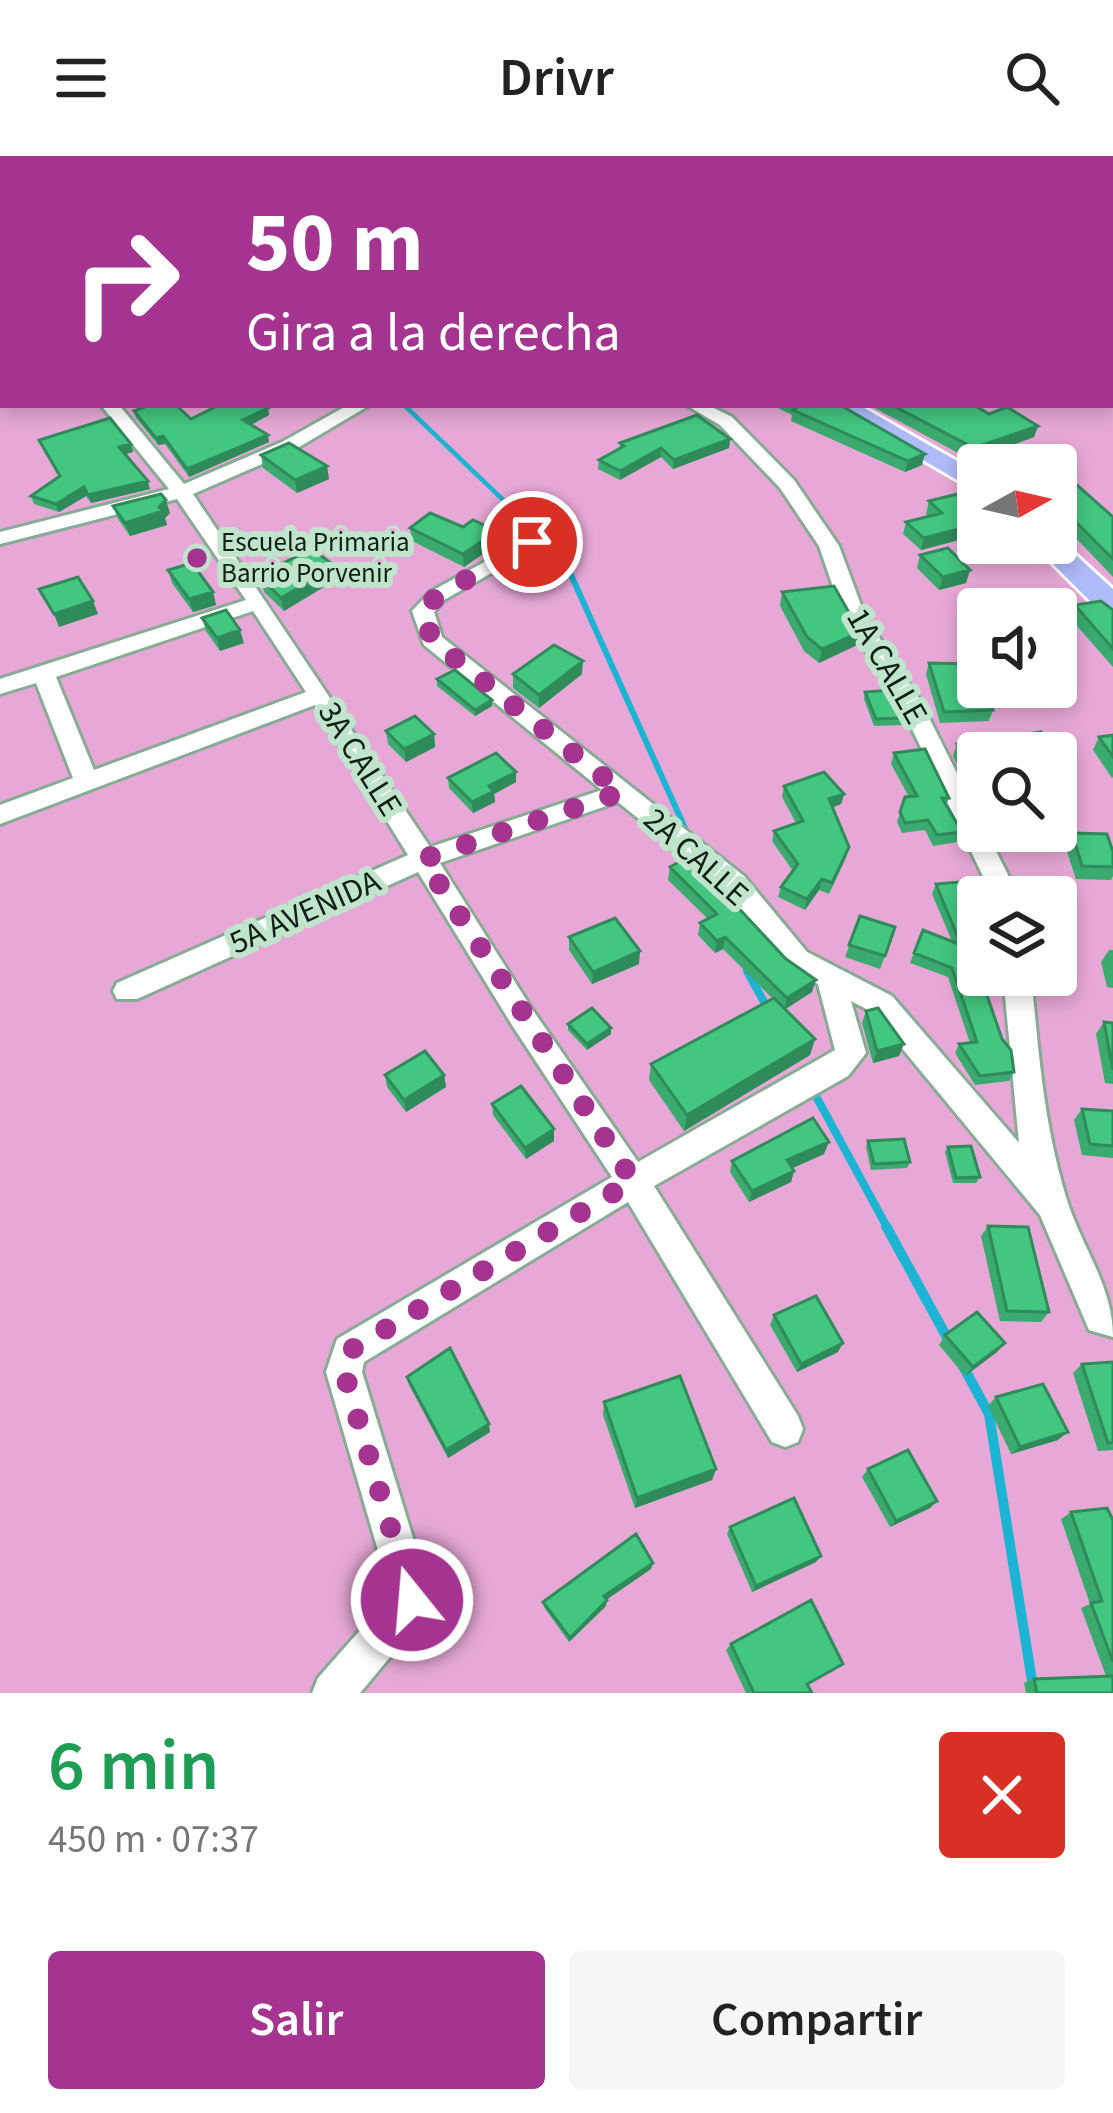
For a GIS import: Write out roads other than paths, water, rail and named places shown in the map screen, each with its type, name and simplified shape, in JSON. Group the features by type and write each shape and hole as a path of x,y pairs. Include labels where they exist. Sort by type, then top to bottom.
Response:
{"highway":[{"path":"847,408 957,470"},
{"path":"1068,564 1113,606"}],"street":[{"name":"3A CALLE","path":"112,408 181,492 320,695 633,1181 785,1429"},
{"path":"0,538 181,492 288,446 356,408"},
{"name":"1A CALLE","path":"701,408 726,421 772,468 830,546 854,616 909,700 996,876"},
{"name":"2A CALLE","path":"532,542 437,596 423,611 432,640 735,883 797,960 882,1004 1052,1205"},
{"path":"0,687 258,603"},
{"path":"43,673 87,782"},
{"path":"0,815 320,695"},
{"name":"5A AVENIDA","path":"127,992 423,859 622,792"},
{"path":"333,1693 412,1600 344,1372 349,1351 633,1181 838,1067 851,1053 831,981"},
{"path":"1019,996 1030,1126 1052,1205 1107,1319"}],"waterway":[{"path":"407,408 562,556 568,569"},
{"path":"567,566 689,837"},
{"path":"747,971 769,1011"},
{"path":"811,1087 888,1229"},
{"path":"886,1226 950,1343"},
{"path":"963,1366 989,1414 1034,1693"}],"place":[{"name":"Escuela Primaria Barrio Porvenir","path":"197,558"}]}
